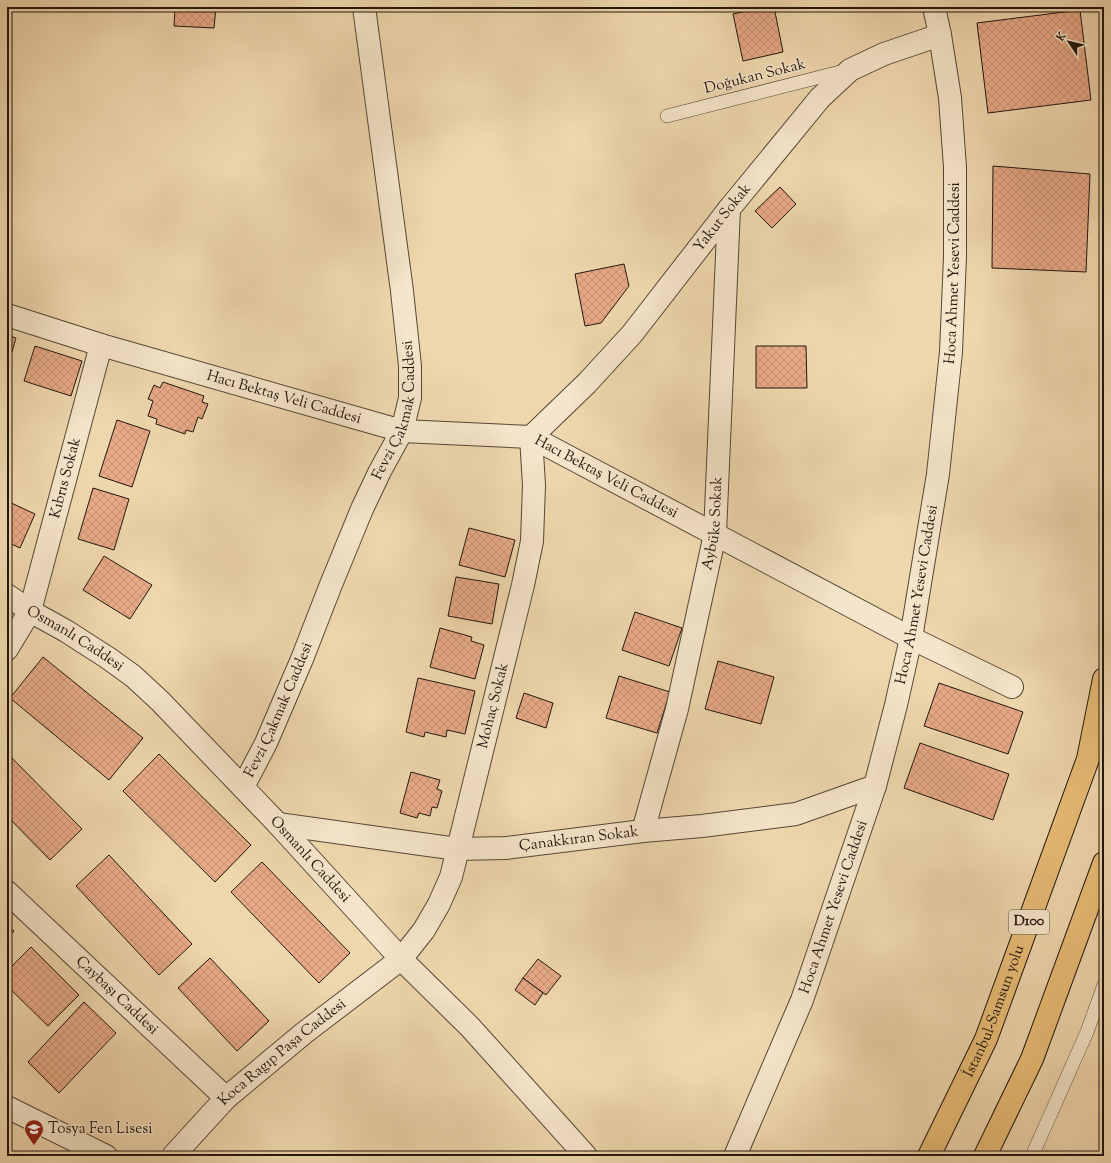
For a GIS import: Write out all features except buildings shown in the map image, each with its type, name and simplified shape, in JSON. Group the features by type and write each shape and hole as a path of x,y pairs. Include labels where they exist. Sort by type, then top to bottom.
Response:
{"highway":[{"name":"İstanbul-Samsun yolu","path":"929,1156 986,1040 1088,759 1104,679"},
{"path":"985,1156 1032,1059 1104,862"}],"street":[{"name":"Fevzi Çakmak Caddesi","path":"243,787 269,736 365,503 380,471 402,431 410,398 410,366 401,284 364,7"},
{"name":"Hoca Ahmet Yesevi Caddesi","path":"735,1156 802,1000 876,786 911,638 938,474 951,352 955,258 955,167 950,98 934,7"},
{"name":"Yakut Sokak","path":"531,438 587,383 632,334 729,209 820,98 850,70 884,54 940,35"},
{"name":"Aybüke Sokak","path":"644,831 677,709 715,534 729,209"},
{"name":"Hacı Bektaş Veli Caddesi","path":"7,315 101,345 402,431 531,438 911,638 1012,687"},
{"name":"Kıbrıs Sokak","path":"7,649 30,611 101,345"},
{"name":"Mohaç Sokak","path":"401,959 424,930 439,904 451,877 523,585 532,541 534,485 531,438"},
{"name":"Osmanlı Caddesi","path":"7,595 30,611 66,631 108,658 133,676 160,700 278,824 401,959 470,1027 586,1156"},
{"name":"Çanakkıran Sokak","path":"278,824 457,849 506,848 796,814 876,786"},
{"name":"Çaybaşı Caddesi","path":"7,892 226,1098"},
{"name":"Koca Ragıp Paşa Caddesi","path":"173,1156 226,1098 304,1033 401,959"},
{"path":"7,1107 106,1156"}],"lane":[{"name":"Doğukan Sokak","path":"667,116 850,70"},
{"path":"1032,1156 1088,1032 1104,985"}],"place":[{"name":"Tosya Fen Lisesi","path":"34,1146"}]}
